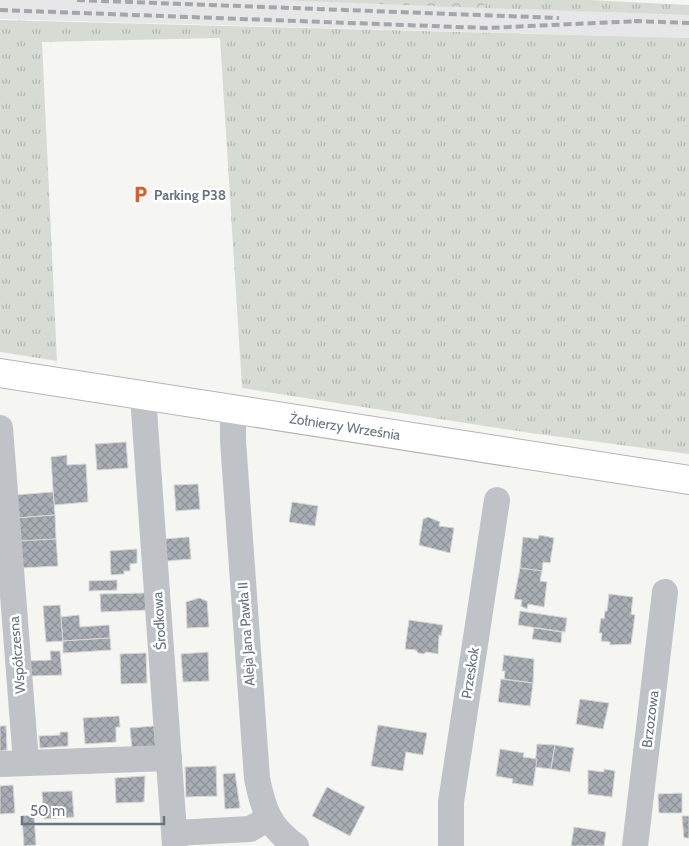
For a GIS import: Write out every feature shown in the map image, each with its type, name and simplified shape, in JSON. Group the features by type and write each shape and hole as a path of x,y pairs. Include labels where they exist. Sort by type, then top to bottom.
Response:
{"main road":[{"name":"Żołnierzy Września","path":"0,373 689,480"}],"street":[{"name":"Środkowa","path":"143,396 175,839"},
{"name":"Aleja Jana Pawła II","path":"233,408 233,451 257,778 262,807 280,835 296,846"},
{"name":"Współczesna","path":"0,428 26,762"},
{"name":"Przeskok","path":"451,846 451,802 497,500"},
{"name":"Brzozowa","path":"635,846 665,592"},
{"path":"0,764 169,758"},
{"path":"175,839 250,829 270,818"}],"shaded area":[{"path":"0,0 275,0 689,15 689,38 0,19"}],"green space":[{"path":"275,0 484,0 484,8"},
{"path":"484,0 589,0 689,5 689,15 484,8"},
{"path":"0,20 689,38 689,454 530,433 242,388 220,38 42,42 57,361 0,352"}],"building":[{"path":"126,442 128,468 97,470 95,444"},
{"path":"67,455 67,465 86,464 88,502 54,505 51,457"},
{"path":"198,484 200,509 176,511 174,485"},
{"path":"53,492 55,515 17,518 15,495"},
{"path":"292,502 318,506 315,526 289,522"},
{"path":"55,515 56,539 19,541 17,518"},
{"path":"428,517 440,522 439,526 454,528 450,553 419,545 423,519"},
{"path":"539,535 554,538 550,563 543,562 542,571 520,568 523,537 538,539"},
{"path":"189,537 191,559 167,561 165,539"},
{"path":"56,539 58,566 20,568 19,541"},
{"path":"137,549 137,563 130,564 130,571 124,571 124,574 111,575 110,551"},
{"path":"520,568 542,571 540,581 547,582 544,607 528,604 527,609 521,606 522,600 514,599"},
{"path":"117,580 117,590 89,591 89,581"},
{"path":"147,593 148,610 101,612 100,594"},
{"path":"609,594 633,597 631,614 635,615 631,644 610,645 610,642 601,641 602,633 599,633 601,618 604,619 605,611 607,611"},
{"path":"199,598 207,601 209,627 187,628 186,602"},
{"path":"60,605 63,641 46,642 43,606"},
{"path":"520,611 567,618 565,632 518,625"},
{"path":"79,615 80,627 109,625 110,638 63,641 61,617"},
{"path":"409,620 443,625 441,636 439,635 438,654 427,652 423,654 418,653 416,650 405,649"},
{"path":"534,628 562,632 561,643 532,639"},
{"path":"110,638 111,650 63,653 63,641"},
{"path":"50,651 60,651 62,675 30,676 29,661 51,660"},
{"path":"208,652 209,681 183,682 181,654"},
{"path":"146,653 147,683 121,684 120,654"},
{"path":"504,655 534,659 533,683 504,679 505,671 502,671"},
{"path":"501,679 533,683 530,706 498,702"},
{"path":"580,699 609,703 603,729 576,724"},
{"path":"119,716 120,727 116,727 116,742 85,744 83,718"},
{"path":"378,725 427,733 423,755 406,752 403,771 371,766"},
{"path":"0,726 6,726 7,750 0,751"},
{"path":"154,726 156,749 132,750 130,728"},
{"path":"60,732 68,732 68,746 40,748 39,736 60,735"},
{"path":"537,744 555,745 551,769 535,767"},
{"path":"555,745 574,748 570,772 551,769"},
{"path":"500,749 524,753 523,757 537,759 533,786 512,783 513,779 496,776"},
{"path":"216,766 217,796 186,797 185,767"},
{"path":"604,769 615,771 612,797 588,794 588,770 604,772"},
{"path":"235,773 240,808 225,809 223,774"},
{"path":"145,776 144,802 116,803 115,778"},
{"path":"13,785 15,813 0,814 0,786"},
{"path":"327,787 365,807 350,836 312,816"},
{"path":"72,791 74,817 44,819 42,792"},
{"path":"682,793 682,813 659,813 658,794"},
{"path":"34,815 36,845 24,846 22,816"},
{"path":"682,816 689,816 689,838 684,838"},
{"path":"574,827 606,832 604,846 571,846"}],"railway":[{"path":"77,0 559,18"},
{"path":"0,10 486,28 640,21"},
{"path":"634,21 689,23"}],"place":[{"name":"Parking P38","path":"140,195"}]}
